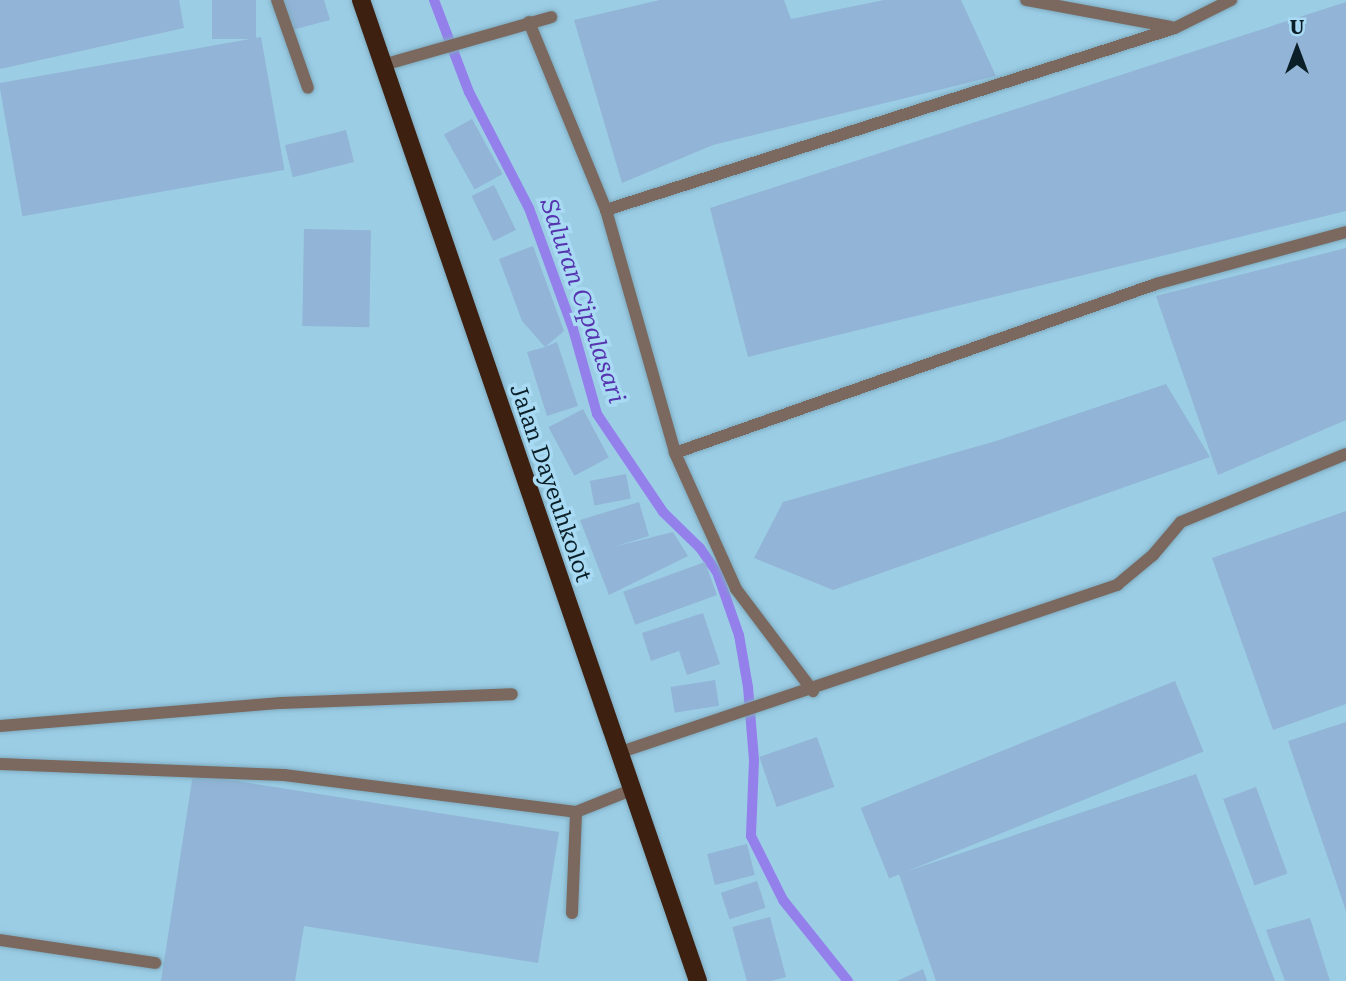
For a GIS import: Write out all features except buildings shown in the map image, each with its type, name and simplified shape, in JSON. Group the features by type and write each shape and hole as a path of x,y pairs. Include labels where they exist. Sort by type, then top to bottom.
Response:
{"main road":[{"name":"Jalan Dayeuhkolot","path":"361,0 698,981"}],"lane":[{"path":"277,0 308,88"},
{"path":"1027,0 1175,28"},
{"path":"606,209 1175,28 1231,0"},
{"path":"383,65 551,17"},
{"path":"529,22 606,209 675,453 736,589 813,691"},
{"path":"675,453 1156,285 1346,232"},
{"path":"618,753 813,691 1117,585 1153,555 1181,522 1346,454"},
{"path":"0,726 281,703 512,694"},
{"path":"0,764 284,775 576,812 631,790"},
{"path":"572,913 576,812"},
{"path":"0,940 155,963"}],"waterway":[{"name":"Saluran Cipalasari","path":"434,0 469,92 529,208 573,329 597,414 663,512 700,548 717,572 739,635 748,687 754,760 751,836 783,900 848,981"}]}
